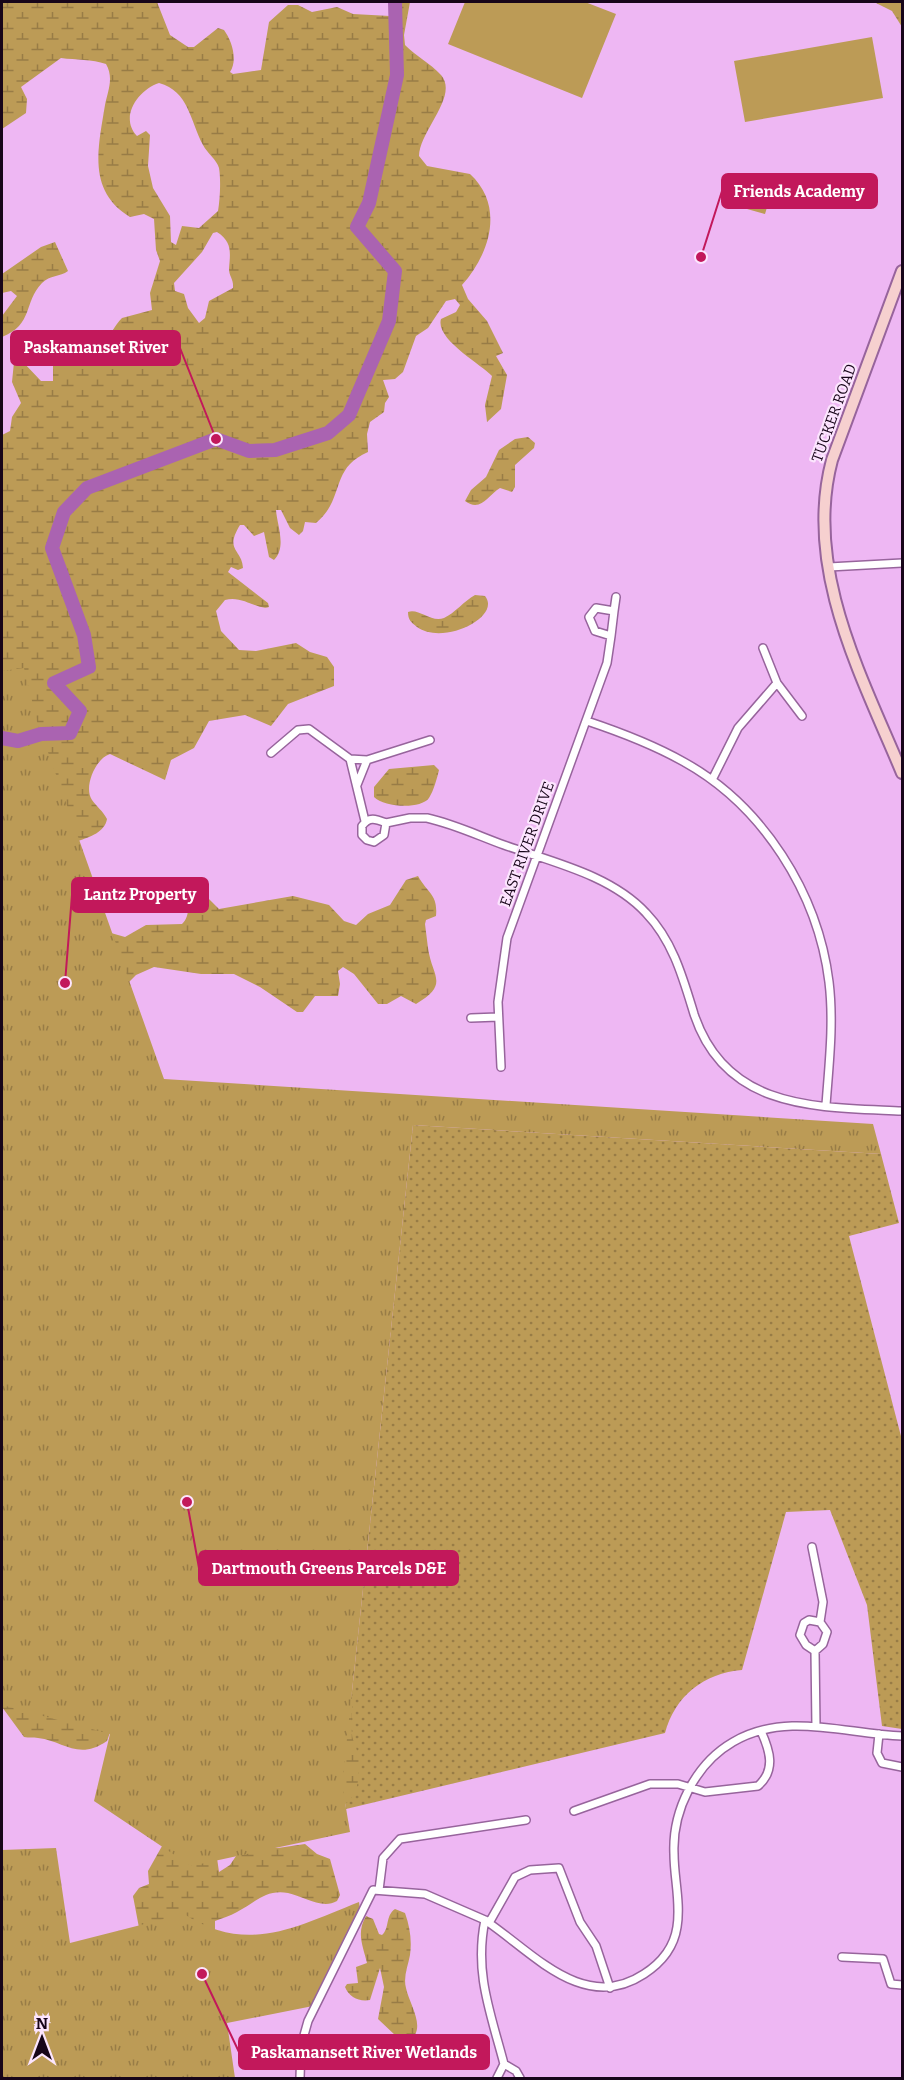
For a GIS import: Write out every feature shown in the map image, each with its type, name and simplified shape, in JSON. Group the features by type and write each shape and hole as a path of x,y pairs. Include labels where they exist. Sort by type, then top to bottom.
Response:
{"main road":[{"name":"TUCKER ROAD","path":"903,271 829,470 825,523 830,567 849,645 903,773"}],"street":[{"path":"830,567 903,563"},
{"name":"EAST RIVER DRIVE","path":"501,1067 498,1017 500,981 507,938 607,663 616,597"},
{"path":"611,636 594,630 589,617 596,608 614,611"},
{"path":"764,648 777,683 802,717"},
{"path":"712,780 738,728 777,683"},
{"path":"587,721 662,750 712,780 748,811 774,844 800,887 820,937 827,969 831,1005 826,1105"},
{"path":"271,753 292,734 309,729 350,759 367,760 430,740"},
{"path":"350,759 365,822"},
{"path":"357,785 367,760"},
{"path":"386,823 383,836 372,842 362,835 361,827 365,822 374,818 386,823 410,818 427,818 537,856 616,889 647,913 674,955 706,1043 733,1075 752,1088 791,1102 903,1111"},
{"path":"471,1018 498,1017"},
{"path":"812,1548 822,1588 823,1611 820,1622"},
{"path":"815,1651 801,1640 801,1630 809,1620 820,1622 824,1626 826,1639 815,1651 816,1727"},
{"path":"376,1890 425,1894 487,1922 568,1979 591,1988 610,1988 633,1981 654,1967 668,1951 675,1936 678,1907 674,1842 678,1815 691,1786 720,1752 732,1742 786,1725 903,1736"},
{"path":"574,1811 650,1784 691,1786 705,1792 758,1786 766,1777 770,1764 761,1731"},
{"path":"879,1734 877,1753 882,1763 903,1767"},
{"path":"300,2079 299,2057 303,2032 376,1890 383,1858 400,1839 526,1820"},
{"path":"498,2079 504,2064 479,1957 487,1922 515,1877 530,1870 559,1868 580,1922 596,1946 610,1988"},
{"path":"842,1957 883,1959 891,1984 903,1984"},
{"path":"504,2064 518,2073 520,2079"}],"green space":[{"path":"2,2 157,2 170,35 188,47 194,47 218,28 224,30 233,51 234,62 230,72 233,74 261,70 269,22 288,5 298,5 312,12 337,7 353,14 390,16 398,10 395,2 410,2 404,35 405,45 437,71 445,83 442,103 425,135 419,156 427,166 470,174 481,187 487,200 490,230 486,245 472,273 462,285 468,299 487,321 503,353 496,356 507,375 501,409 487,422 485,405 492,376 445,335 441,327 441,319 456,312 460,305 455,299 446,301 428,328 416,336 403,372 395,379 383,380 389,397 385,403 384,412 370,422 367,434 368,452 356,459 342,475 331,504 316,523 305,522 303,531 299,535 290,528 281,510 276,510 281,542 278,555 274,560 269,557 264,532 254,536 244,525 240,525 235,534 234,545 243,568 238,570 231,567 228,572 268,603 269,607 260,607 232,599 225,600 216,611 221,631 239,650 256,651 296,643 310,652 327,657 334,667 334,686 288,704 271,726 245,715 209,721 194,748 171,760 165,780 110,754 100,761 92,774 90,794 107,819 106,824 92,836 78,841 111,933 125,937 146,925 182,924 187,916 190,900 195,893 205,895 219,909 293,896 329,905 344,921 356,925 368,914 390,905 406,880 418,876 432,894 436,909 436,916 426,920 425,924 436,985 433,991 416,1004 401,996 387,1004 378,1004 354,974 343,967 338,971 340,984 338,996 315,996 303,1012 297,1012 260,987 234,974 201,974 154,967 136,975 126,985 112,1038 391,1328 391,1331 379,1360 113,1724 107,1741 97,1747 79,1750 47,1740 24,1737 2,1707 2,435 10,431 12,417 21,403 12,382 14,362 23,362 41,381 53,381 53,359 58,349 66,347 79,354 89,356 96,354 122,318 152,310 150,293 160,261 156,250 154,219 144,214 130,217 107,195 101,181 98,152 110,79 106,64 90,60 61,58 21,87 27,99 26,113 2,129","holes":["159,83 169,87 183,100 203,145 216,162 220,173 218,211 199,228 182,226 176,245 171,242 170,216 153,188 148,166 150,135 146,131 137,136 130,121 133,105 138,98","217,232 228,244 229,271 233,288 209,301 205,318 199,323 188,308 184,294 175,291 174,283 202,252 213,233"]},
{"path":"465,2 585,2 616,14 582,98 448,44"},
{"path":"874,2 902,2 902,27 892,11"},
{"path":"872,37 883,98 745,122 734,61"},
{"path":"756,179 774,184 765,214 747,209"},
{"path":"55,242 68,271 42,283 19,326 2,337 2,316 17,296 11,291 2,293 2,274 41,247"},
{"path":"528,437 535,443 534,448 515,465 515,487 512,492 500,488 480,504 465,501 471,490 486,477 499,450 515,439"},
{"path":"475,595 485,596 488,604 485,612 478,620 454,631 428,632 417,627 409,617 408,612 412,611 434,619 444,618"},
{"path":"24,668 39,730 18,736 2,733 2,671"},
{"path":"43,738 164,1079 873,1124 881,1154 413,1125 342,1784 350,1832 191,1866 94,1801 110,1734 2,1705 2,740 16,745"},
{"path":"434,765 439,770 431,795 424,802 402,806 386,803 374,797 374,787 389,769"},
{"path":"413,1125 881,1154 899,1223 849,1236 902,1440 902,1729 882,1726 867,1605 830,1510 786,1512 742,1670 715,1676 693,1689 676,1708 665,1733 346,1809 342,1784"},
{"path":"349,1682 352,1695 352,1736 359,1768 357,1785 351,1799 338,1808 215,1844 219,1872 230,1865 242,1847 278,1848 305,1844 317,1854 330,1859 340,1895 337,1901 325,1904 288,1893 273,1893 215,1921 215,1931 2,2078 2,2017 140,1933 133,1896 139,1888 149,1884 148,1871 166,1839"},
{"path":"56,1848 70,1943 184,1914 207,1926 229,1933 250,1935 293,1928 359,1902 360,1909 313,2006 227,2023 235,2078 2,2078 2,1850"},
{"path":"395,1909 405,1913 410,1934 411,1950 405,1984 416,2015 417,2029 410,2040 396,2036 378,2019 384,1987 380,1968 370,2000 355,1998 345,1987 347,1984 358,1983 356,1967 367,1963 361,1934 366,1916 373,1919 379,1934 382,1935"}],"waterway":[{"path":"2,738 18,741 41,734 70,733 80,711 54,683 89,667 84,635 52,548 64,512 87,488 216,439 249,451 275,450 328,433 349,415 389,321 395,271 357,227 369,203 397,75 395,2"}],"place":[{"name":"Friends Academy","path":"701,257"},
{"name":"Paskamanset River","path":"216,439"},
{"name":"Lantz Property","path":"65,983"},
{"name":"Dartmouth Greens Parcels D&E","path":"187,1502"},
{"name":"Paskamansett River Wetlands","path":"202,1974"}]}
